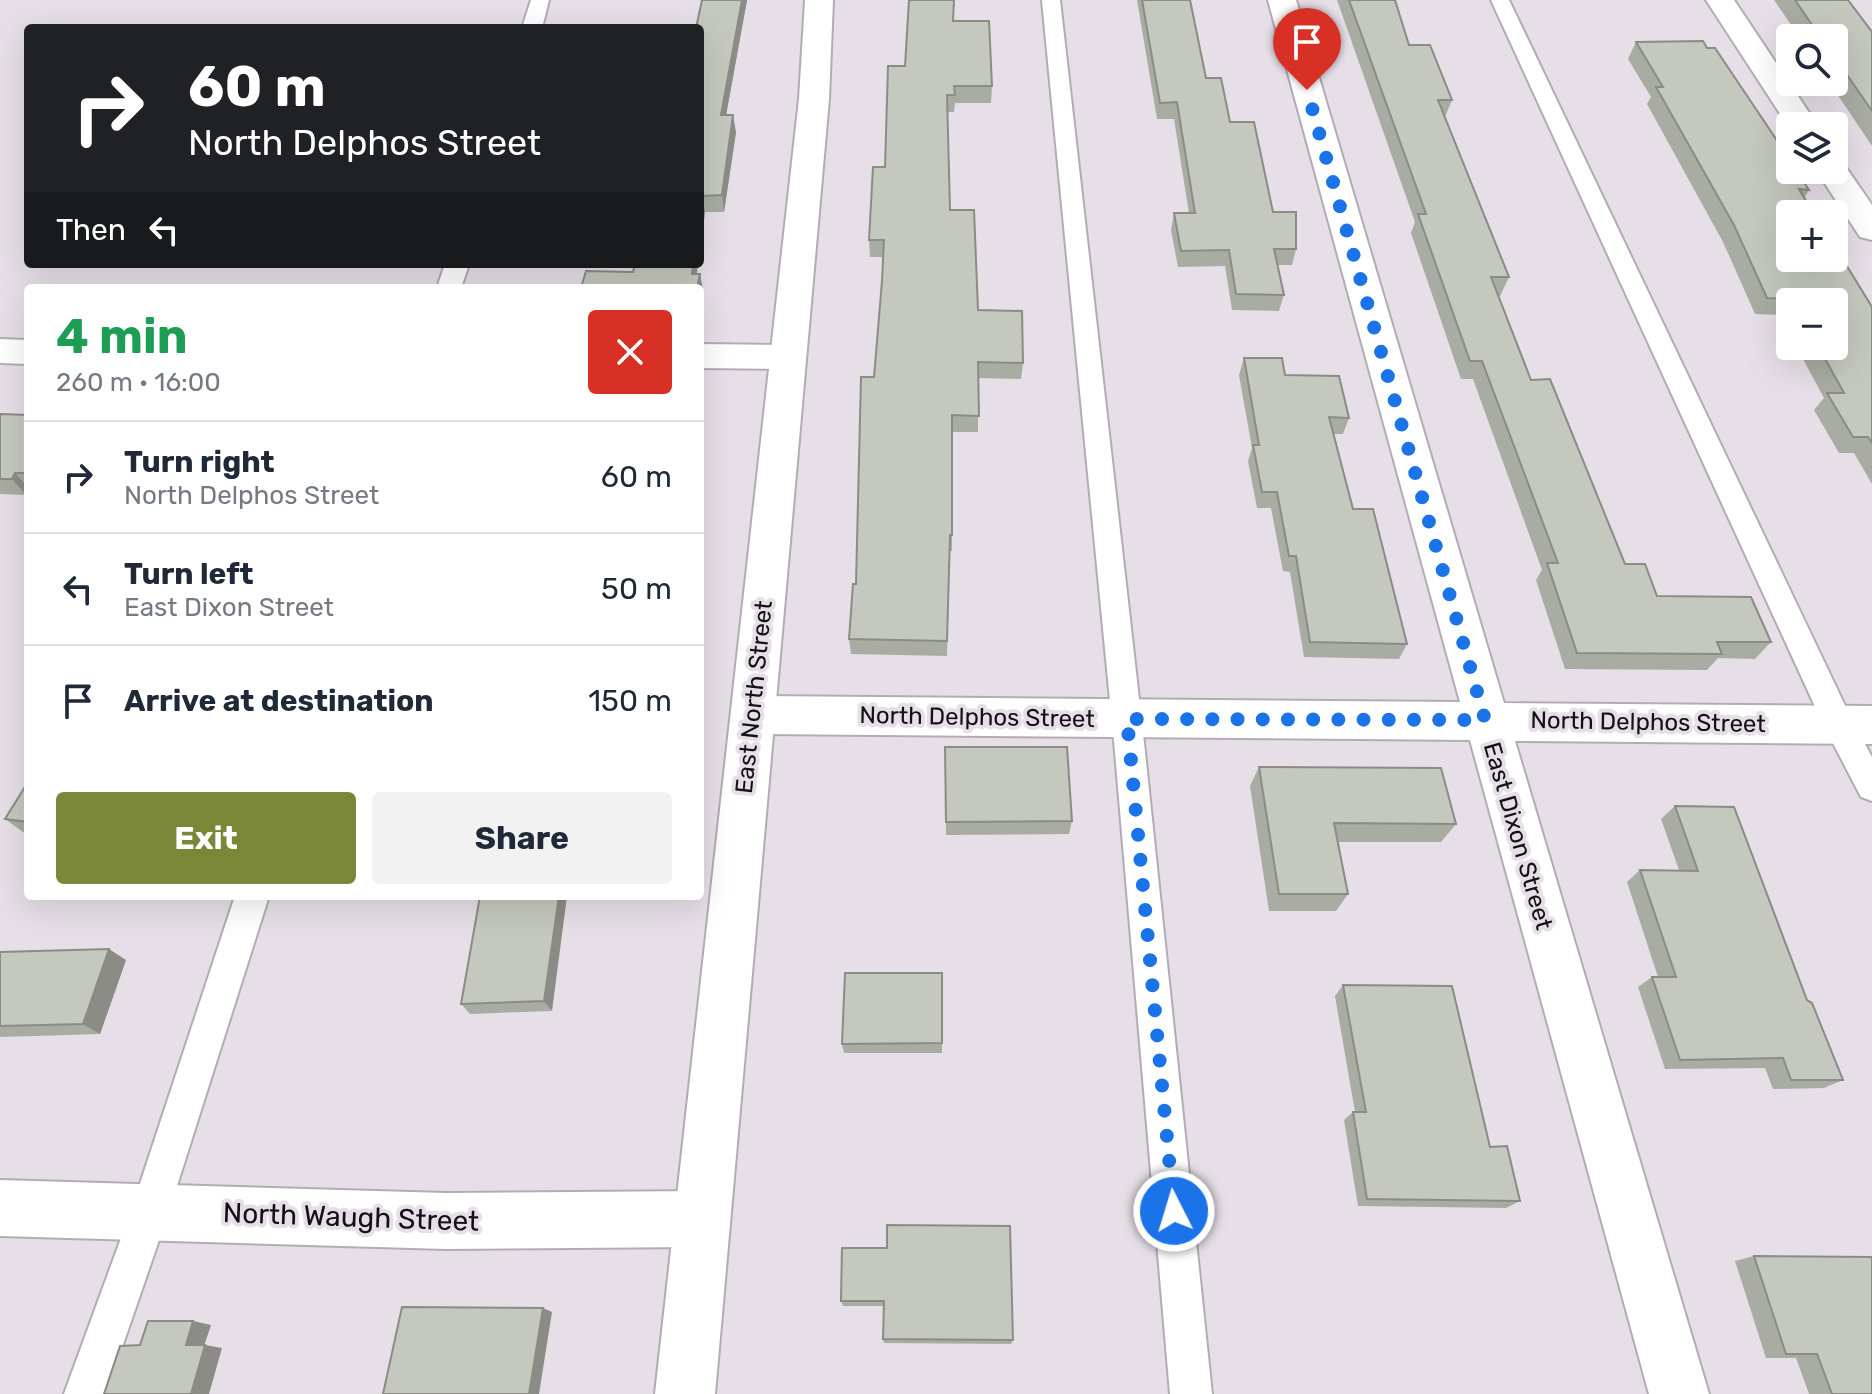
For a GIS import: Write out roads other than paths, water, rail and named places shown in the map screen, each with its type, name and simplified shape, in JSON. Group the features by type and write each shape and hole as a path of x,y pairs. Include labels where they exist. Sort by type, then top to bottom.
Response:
{"street":[{"name":"East North Street","path":"685,1394 814,99 819,0"},
{"name":"East Dixon Street","path":"1282,0 1679,1394"},
{"path":"1720,0 1794,112"},
{"path":"1841,184 1872,230"},
{"path":"0,351 24,352"},
{"path":"704,356 786,357"},
{"name":"North Delphos Street","path":"753,715 1855,725"},
{"name":"North Waugh Street","path":"0,1208 446,1221 702,1219"}],"lane":[{"path":"533,24 540,0"},
{"path":"1051,0 1127,719 1191,1394"},
{"path":"1500,0 1855,725 1872,787"},
{"path":"85,1394 150,1211 251,900"}]}
